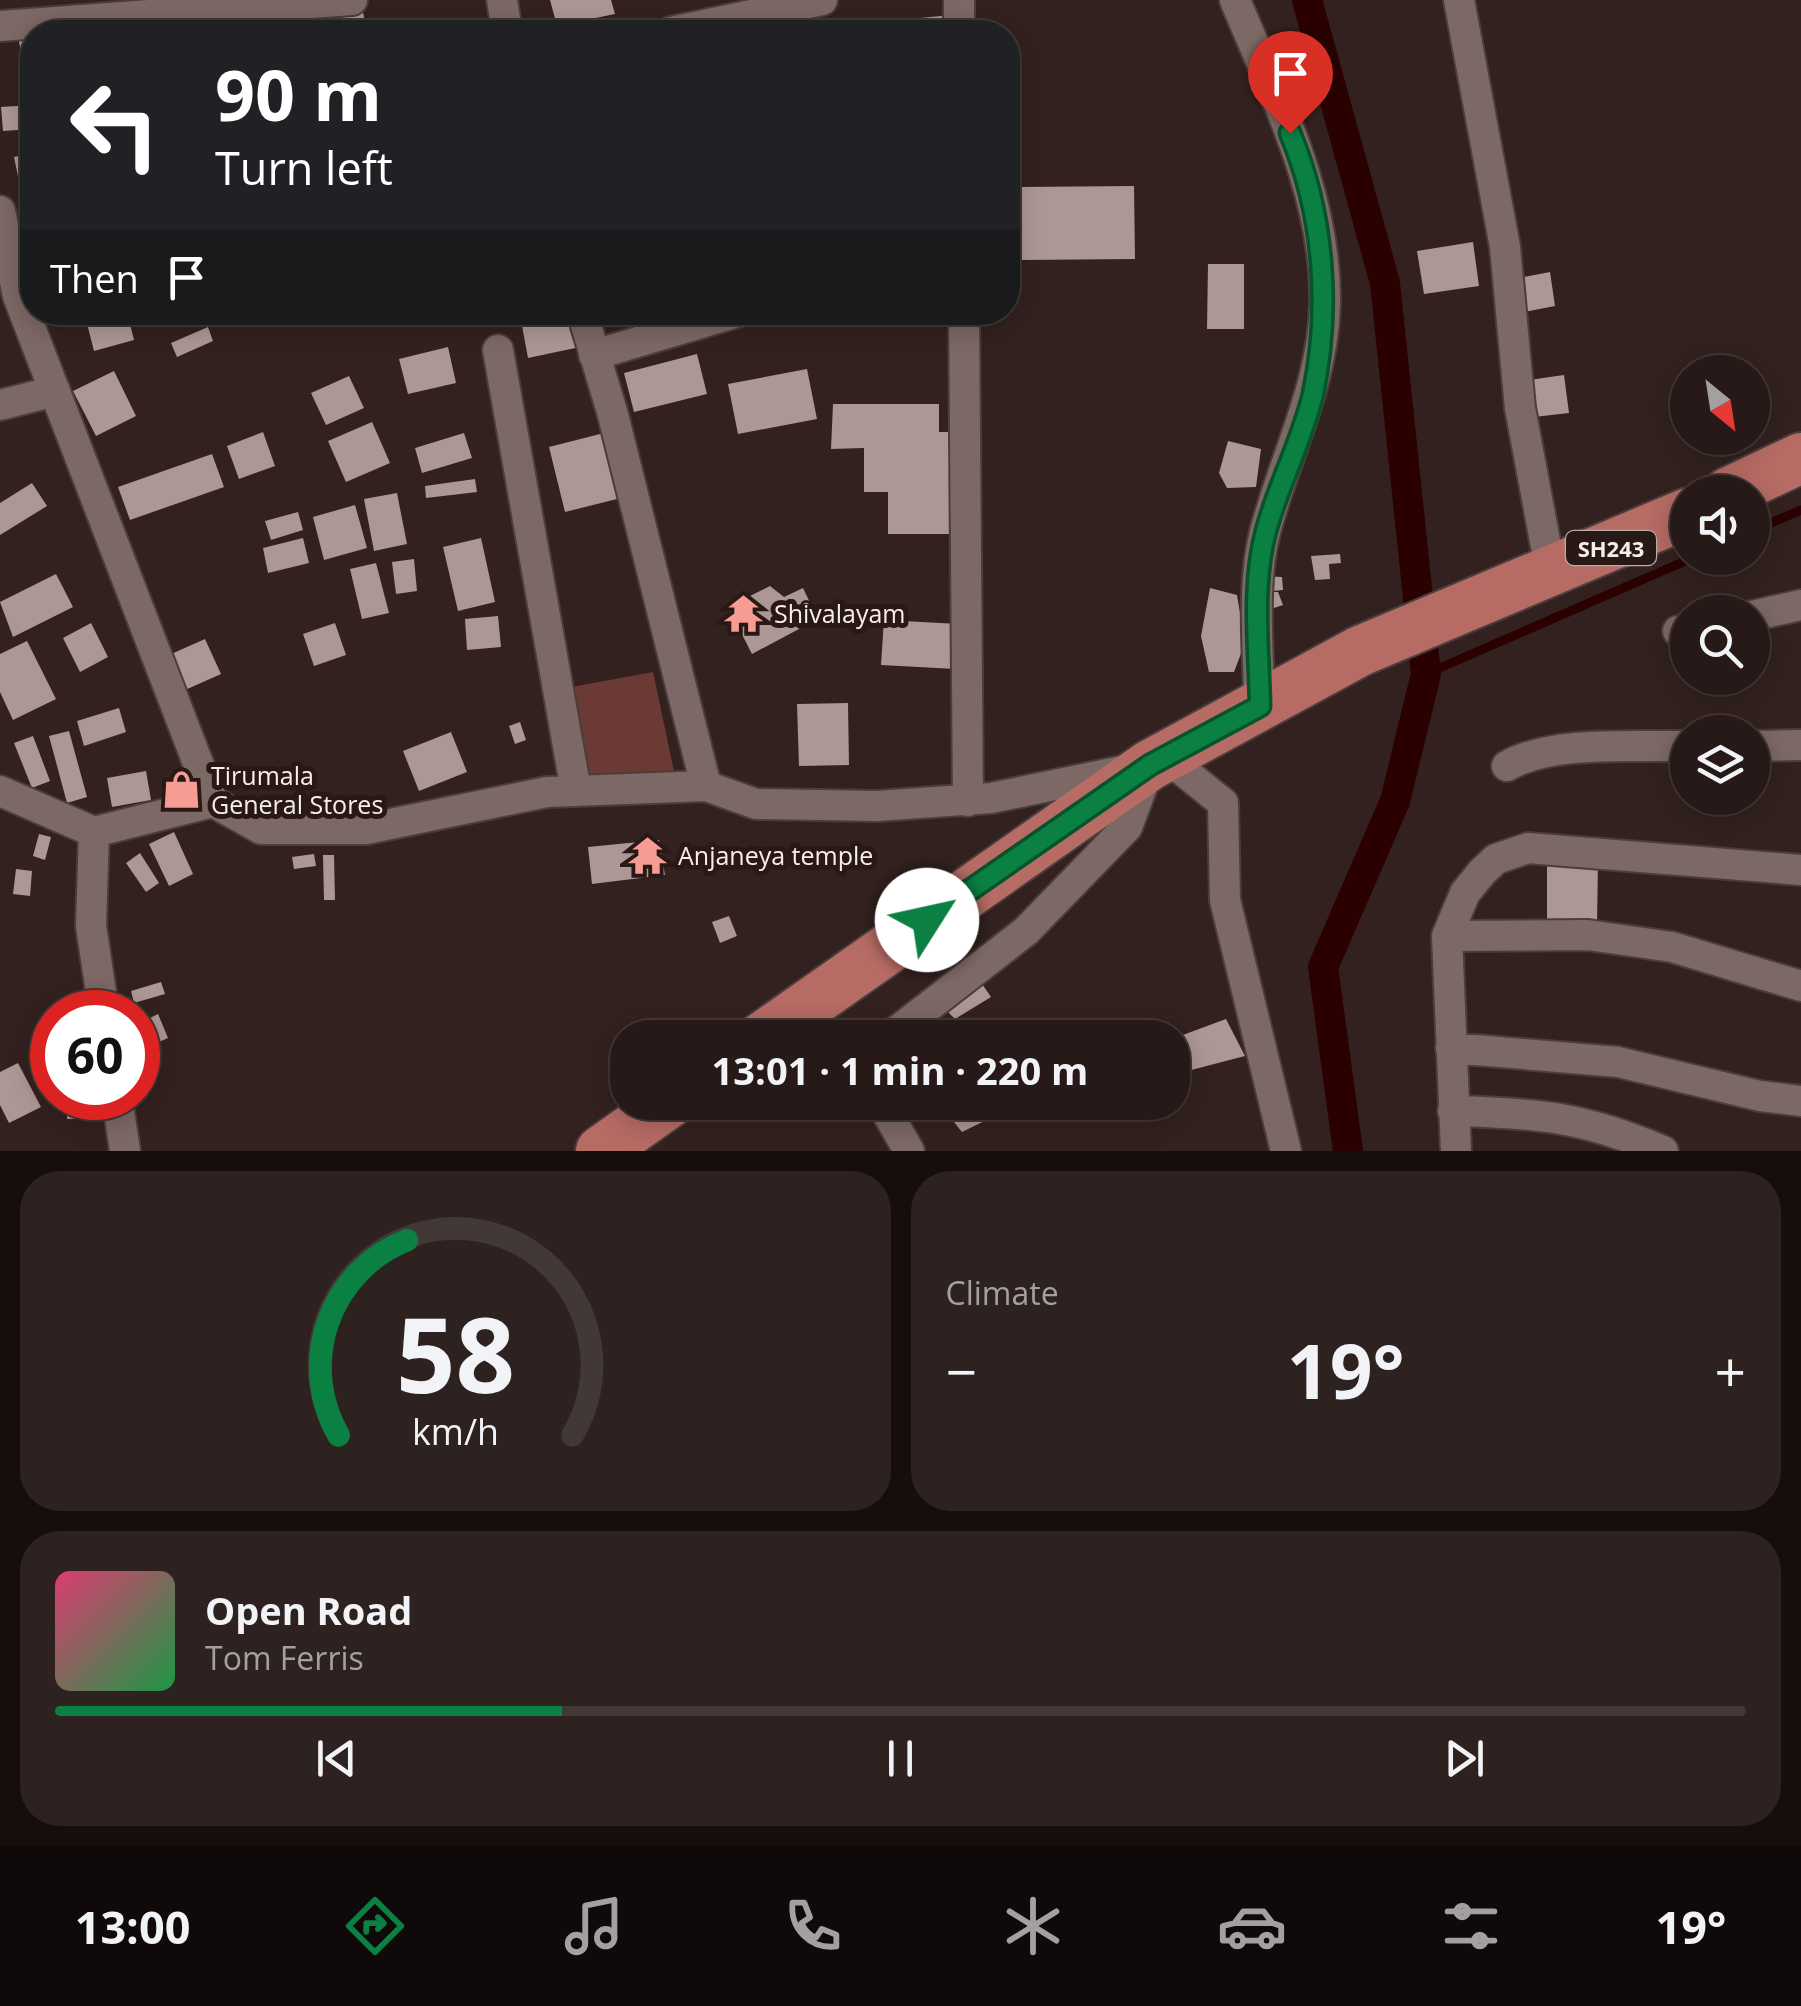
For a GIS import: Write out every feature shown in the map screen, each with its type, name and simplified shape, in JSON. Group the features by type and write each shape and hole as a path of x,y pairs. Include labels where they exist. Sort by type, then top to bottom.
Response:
{"main road":[{"path":"1766,475 1801,458"},
{"name":"SH243","path":"788,1020 1158,761 1360,652 1670,521"},
{"path":"602,1151 645,1120"}],"street":[{"path":"81,20 352,0"},
{"path":"728,20 822,0"},
{"path":"1236,0 1304,165 1325,304 1312,396 1265,534 1258,593 1260,706"},
{"path":"1459,0 1505,247 1532,582"},
{"path":"0,211 16,285"},
{"path":"31,325 213,802 262,829 366,830 547,792 706,786 756,804 877,806 968,801 1158,761 1222,803 1224,900 1286,1151"},
{"path":"586,325 706,786"},
{"path":"594,355 694,325"},
{"path":"964,325 968,801"},
{"path":"498,350 576,791"},
{"path":"0,405 55,391"},
{"path":"1770,612 1801,606"},
{"path":"1770,746 1801,745"},
{"path":"1508,766 1518,760 1590,748 1670,746"},
{"path":"911,1020 1026,930 1127,827 1158,761"},
{"path":"0,791 94,832 213,802"},
{"path":"94,832 91,926 101,990"},
{"path":"1456,1151 1448,936 1465,892 1496,859 1528,848 1801,870"},
{"path":"1448,936 1588,936 1672,947 1801,986"},
{"path":"1451,1048 1618,1062 1760,1096 1801,1101"},
{"path":"1453,1111 1554,1115 1615,1130 1663,1151"},
{"path":"120,1120 125,1151"},
{"path":"891,1120 909,1151"}],"shaded area":[{"path":"653,672 674,771 590,785 566,688"}],"building":[{"path":"550,0 611,0 615,14 586,20 555,20"},
{"path":"361,3 365,20 309,20 308,14"},
{"path":"951,15 952,20 899,20"},
{"path":"20,106 20,130 3,131 1,107"},
{"path":"20,156 19,181 14,157"},
{"path":"1134,186 1135,259 1020,260 1020,187"},
{"path":"1473,242 1479,286 1424,294 1417,251"},
{"path":"1208,264 1244,264 1244,329 1207,329"},
{"path":"1550,272 1555,306 1524,312 1518,278"},
{"path":"87,325 130,325 134,340 94,351"},
{"path":"522,325 576,325 580,347 528,358"},
{"path":"208,327 213,341 177,357 171,343"},
{"path":"448,347 456,383 408,394 399,359"},
{"path":"697,354 707,394 634,412 624,373"},
{"path":"807,369 817,419 738,434 728,384"},
{"path":"114,371 136,416 96,436 73,391"},
{"path":"1564,375 1569,413 1534,417 1529,380"},
{"path":"349,376 364,408 326,425 311,393"},
{"path":"833,404 939,404 939,432 964,432 963,534 888,534 888,492 864,492 864,448 831,449"},
{"path":"372,422 390,463 346,482 328,441"},
{"path":"263,432 275,466 239,479 227,446"},
{"path":"464,433 472,458 422,473 415,448"},
{"path":"604,433 621,498 565,512 549,447"},
{"path":"1228,441 1261,449 1256,487 1227,488 1219,473"},
{"path":"212,454 224,487 130,520 118,487"},
{"path":"475,479 477,492 426,498 425,486"},
{"path":"32,483 47,506 0,535 0,503"},
{"path":"397,493 407,544 374,551 364,499"},
{"path":"355,505 367,548 324,560 313,517"},
{"path":"298,512 303,530 271,540 265,521"},
{"path":"303,538 309,563 268,573 263,548"},
{"path":"481,538 495,602 458,611 443,547"},
{"path":"1340,554 1341,563 1329,564 1330,579 1315,580 1311,556"},
{"path":"414,559 417,591 396,594 392,562"},
{"path":"376,563 389,613 362,619 350,569"},
{"path":"56,574 73,607 13,637 0,602"},
{"path":"1260,576 1282,577 1283,590 1264,592 1278,592 1283,605 1259,613"},
{"path":"770,586 784,597 803,588 812,607 793,616 799,629 752,654 728,607"},
{"path":"1210,588 1237,595 1245,643 1234,672 1209,672 1201,636"},
{"path":"498,616 501,647 467,650 465,619"},
{"path":"884,620 959,624 956,669 881,665"},
{"path":"91,623 108,657 80,672 63,638"},
{"path":"335,623 346,655 314,666 303,634"},
{"path":"205,639 221,674 185,690 169,655"},
{"path":"27,641 56,699 13,720 0,692 0,654"},
{"path":"848,703 849,765 799,766 797,704"},
{"path":"119,708 126,732 84,746 77,721"},
{"path":"520,722 526,740 515,744 509,726"},
{"path":"69,731 87,797 67,803 49,736"},
{"path":"451,732 467,772 419,791 403,751"},
{"path":"33,736 50,781 32,788 14,743"},
{"path":"146,771 151,800 112,807 107,778"},
{"path":"174,832 193,874 169,886 149,844"},
{"path":"39,834 51,837 45,860 33,856"},
{"path":"659,840 665,875 592,884 588,847"},
{"path":"140,853 159,883 146,892 126,863"},
{"path":"314,854 316,866 294,869 292,857"},
{"path":"323,855 334,855 335,900 324,900"},
{"path":"1547,860 1598,860 1597,928 1547,928"},
{"path":"16,869 32,871 30,896 13,894"},
{"path":"729,916 737,936 720,943 712,922"},
{"path":"978,978 991,997 955,1019 941,1005"},
{"path":"161,982 165,994 160,995 160,990 134,990"},
{"path":"160,1019 168,1038 160,1042"},
{"path":"1226,1019 1245,1056 1190,1070 1190,1032"},
{"path":"18,1063 30,1086 30,1112 9,1123 0,1105 0,1072"},
{"path":"952,1120 987,1120 962,1132"}],"waterway":[{"path":"1307,0 1385,283 1426,674 1395,801 1323,967 1348,1151"},
{"path":"1770,523 1801,510"},
{"path":"1426,674 1670,568"}],"place":[{"name":"Shivalayam","path":"744,613"},
{"name":"Tirumala General Stores","path":"181,789"},
{"name":"Anjaneya temple","path":"648,855"}],"route":[{"path":"927,920 1150,765 1260,706 1258,593 1265,534 1312,396 1325,304 1304,165 1290,133"}]}
